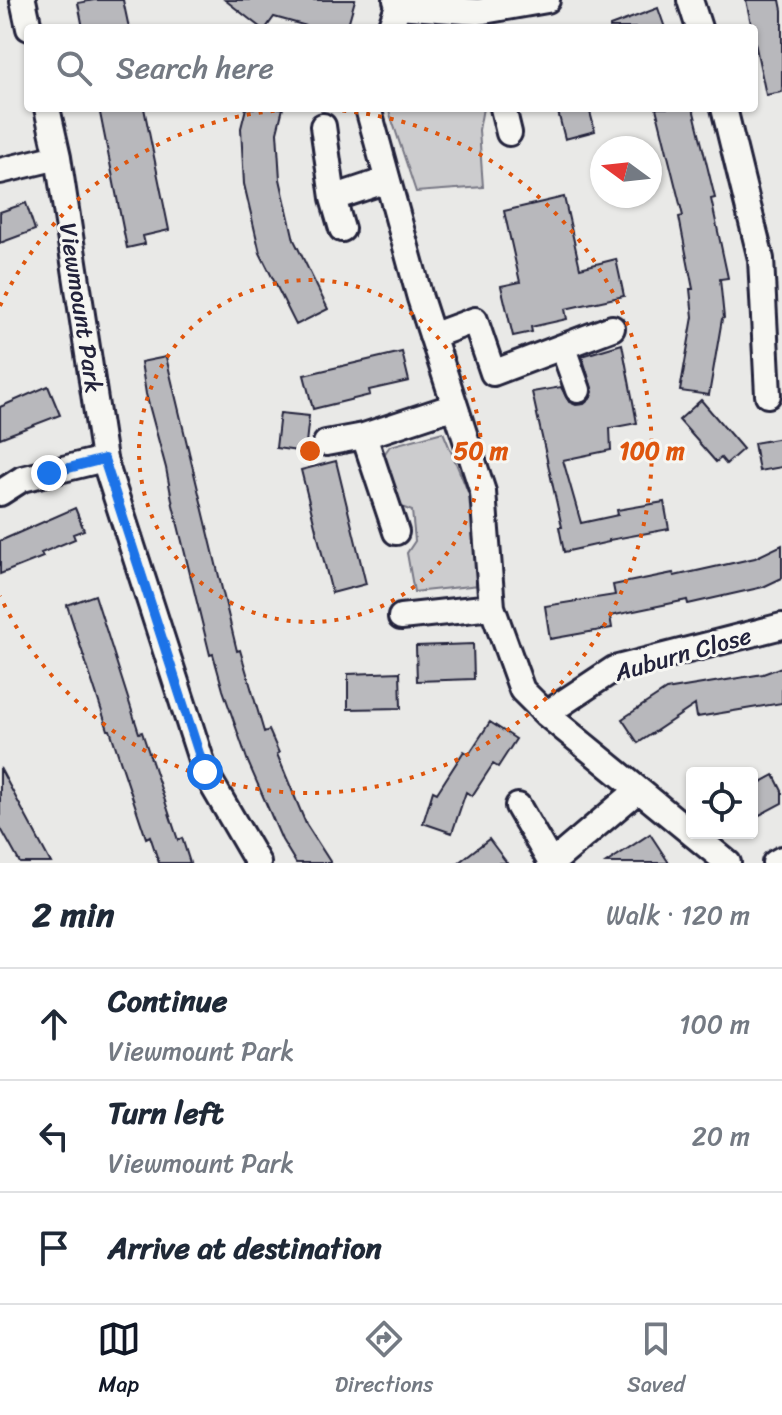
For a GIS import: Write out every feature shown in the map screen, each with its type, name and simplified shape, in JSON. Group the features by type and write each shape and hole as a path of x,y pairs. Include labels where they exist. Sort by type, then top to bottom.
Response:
{"street":[{"path":"23,0 28,24"},
{"path":"395,11 480,20 547,0"},
{"path":"690,0 698,24"},
{"name":"Viewmount Park","path":"48,112 58,157 104,459 205,772 258,863"},
{"path":"369,112 432,336 483,492 492,607 522,690 546,714 728,863"},
{"path":"504,112 509,133"},
{"path":"725,112 761,259 768,395"},
{"path":"323,126 333,198 342,229"},
{"path":"0,171 58,157"},
{"path":"333,198 387,180"},
{"path":"432,336 475,320 493,373 612,328"},
{"path":"563,348 578,390"},
{"path":"326,443 364,436 455,406"},
{"path":"364,436 396,532"},
{"path":"0,493 22,479 104,459"},
{"path":"401,617 492,607"},
{"name":"Auburn Close","path":"546,714 614,669 782,626"},
{"path":"518,806 552,863 638,790"},
{"path":"775,863 782,859"}],"shaded area":[{"path":"389,112 482,112 479,130 483,187 416,192"},
{"path":"443,432 471,499 479,585 414,592 407,553 415,541 412,511 399,506 383,456 390,446"}],"building":[{"path":"123,0 128,24 82,24 78,3"},
{"path":"225,0 355,0 348,24 299,24 274,17 269,24 256,24"},
{"path":"746,0 780,0 782,92 766,95 758,57 758,24 751,24"},
{"path":"658,8 664,24 615,24"},
{"path":"100,112 145,112 169,230 143,236 145,244 127,248"},
{"path":"245,112 282,112 277,132 280,179 294,240 328,309 296,325 260,253 244,184 241,128"},
{"path":"558,112 590,112 595,131 565,139"},
{"path":"657,112 694,112 715,198 711,199 728,278 720,279 724,318 709,395 680,391 693,317 690,289 693,289 679,217 683,216"},
{"path":"564,197 580,268 616,259 624,296 565,309 567,319 531,327 532,332 513,336 501,286 520,282 504,211"},
{"path":"26,203 35,230 0,243 0,212"},
{"path":"622,344 637,423 610,428 611,450 563,460 581,523 618,515 617,510 664,502 669,529 564,552 559,527 562,527 532,392 561,387 569,402 584,404 593,392 582,356"},
{"path":"402,352 409,381 369,390 370,395 313,409 304,375"},
{"path":"166,357 237,651 240,650 264,732 269,730 306,824 331,863 296,863 282,840 248,762 213,654 210,655 146,394 141,362"},
{"path":"48,386 60,415 0,438 0,407"},
{"path":"701,400 743,449 726,464 721,458 716,462 679,420"},
{"path":"280,413 309,416 305,452 276,448"},
{"path":"782,438 782,467 759,471 754,443"},
{"path":"336,461 366,584 332,593 301,470"},
{"path":"75,508 84,530 73,534 75,539 41,553 43,557 0,574 0,541"},
{"path":"782,545 782,578 763,587 688,604 687,600 610,616 612,628 550,639 545,606 615,595 613,585 673,573 674,576 755,558"},
{"path":"95,595 139,733 142,732 178,840 182,838 190,863 159,863 150,836 146,838 67,605"},
{"path":"473,644 474,679 417,681 416,646"},
{"path":"782,667 782,703 697,717 695,705 638,743 622,719 666,690 763,674"},
{"path":"400,672 401,708 348,709 348,674"},
{"path":"490,722 516,739 498,767 493,764 472,796 466,792 452,833 423,823 433,791 437,793 464,751 469,754"},
{"path":"0,768 51,863 20,863 0,827"},
{"path":"774,775 782,791 782,803 758,816 758,784"},
{"path":"650,834 669,863 606,863"},
{"path":"489,839 507,863 458,863"}],"route":[{"path":"49,473 104,459 205,772"}]}
